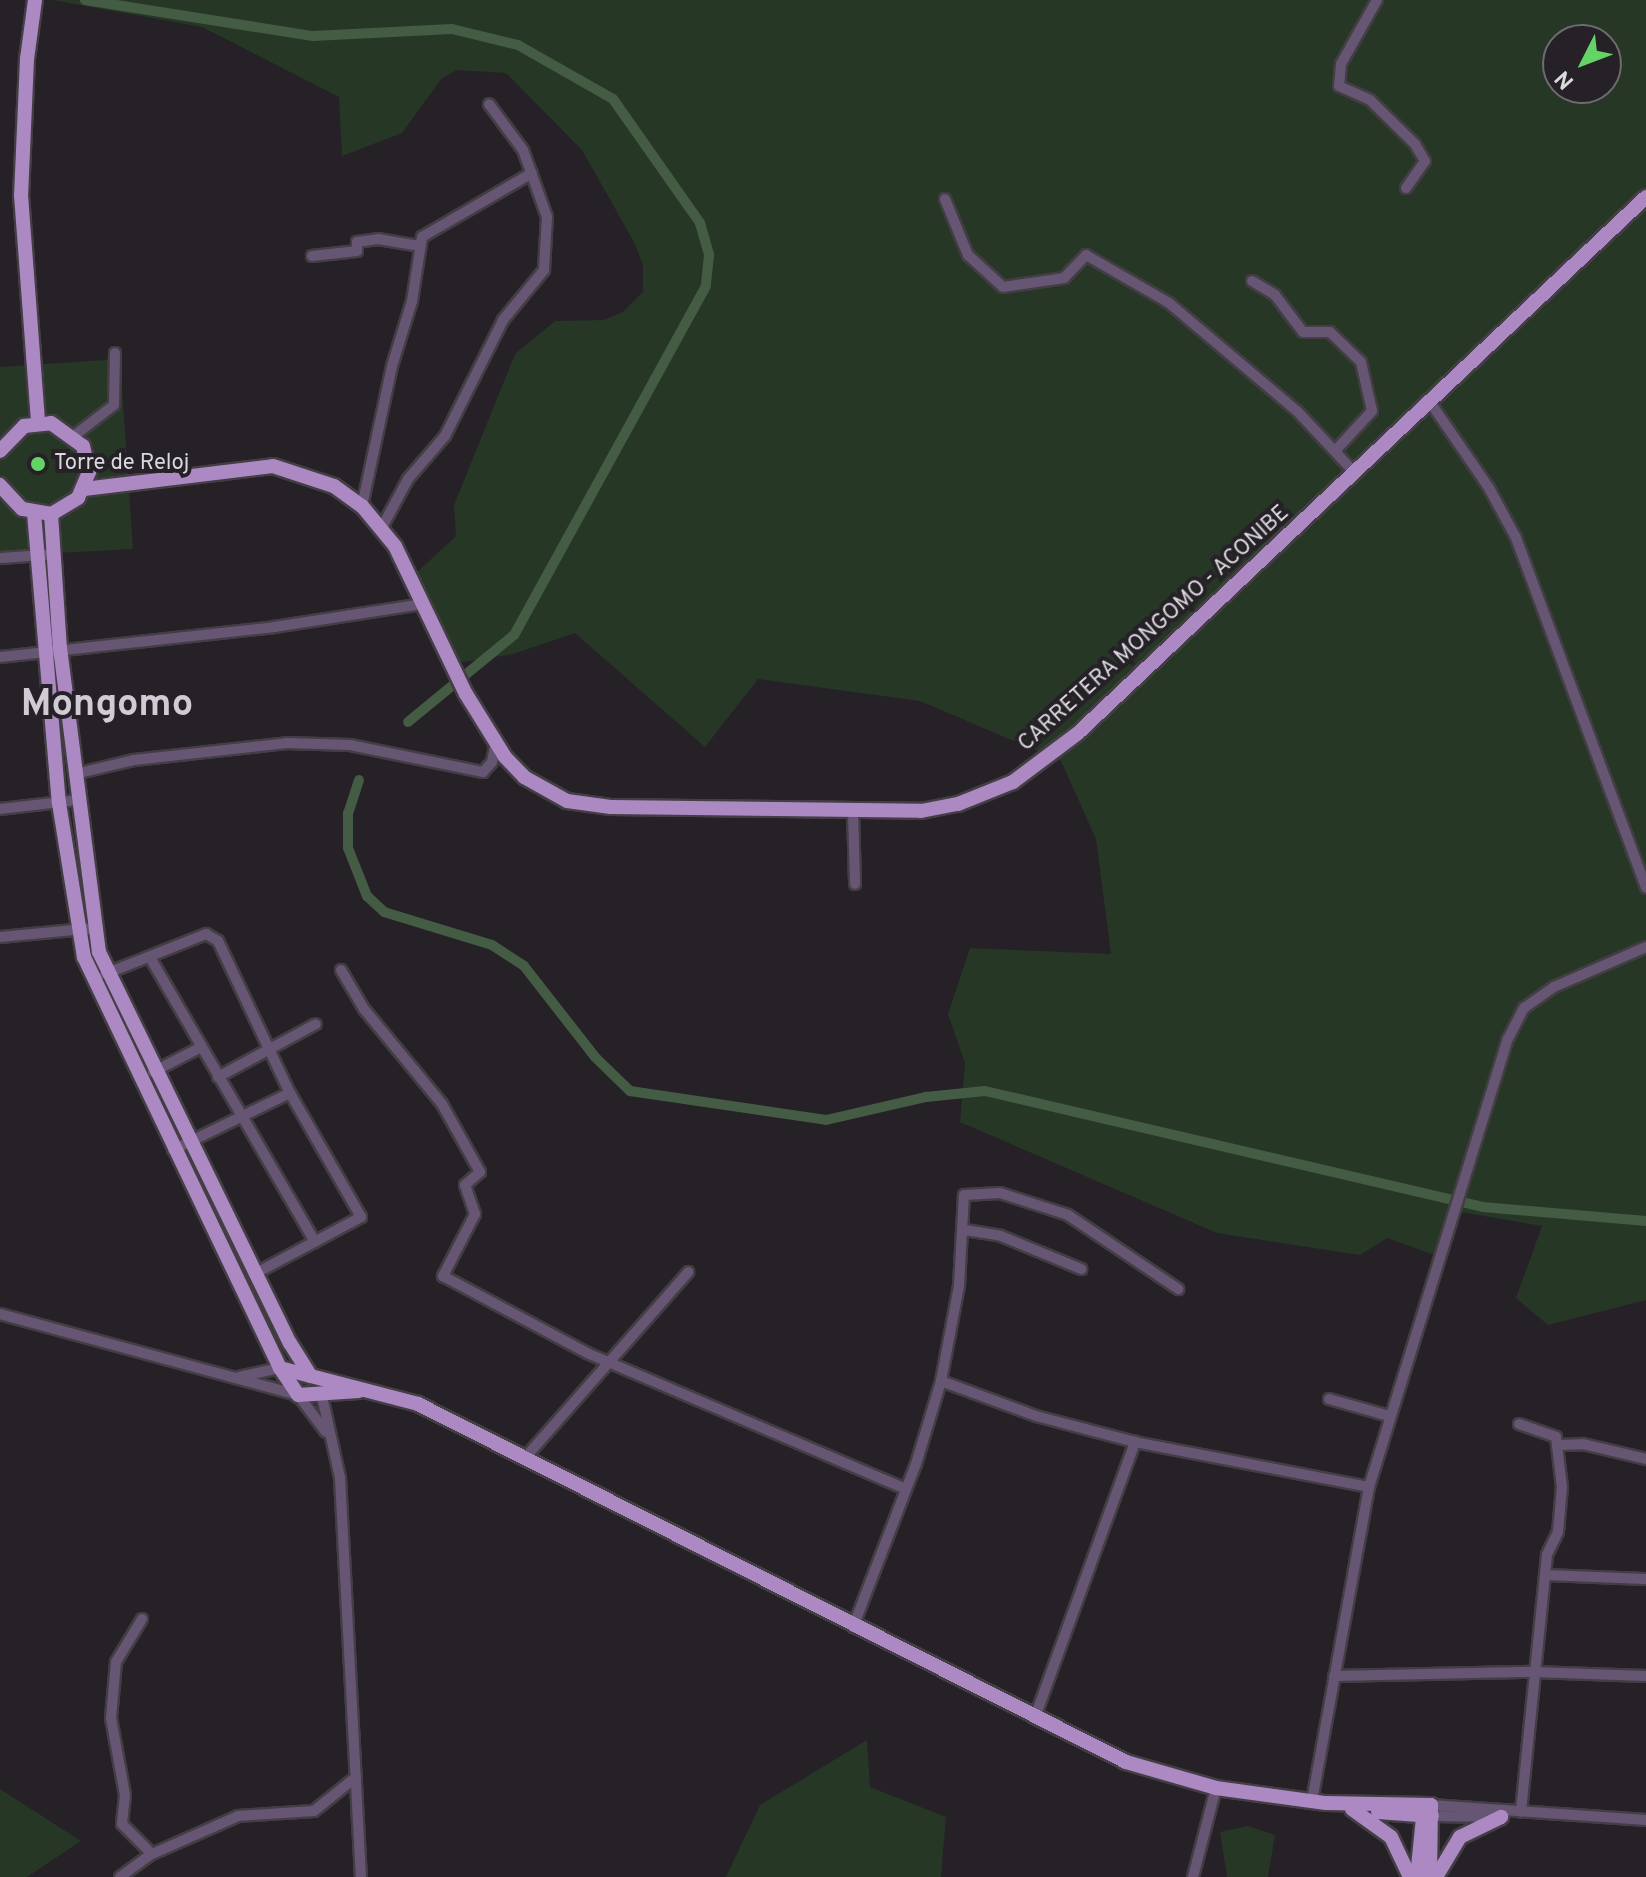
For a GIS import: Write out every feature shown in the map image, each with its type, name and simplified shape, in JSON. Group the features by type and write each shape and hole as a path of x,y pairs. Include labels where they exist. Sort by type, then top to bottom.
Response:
{"main road":[{"path":"35,3 21,195 38,422"},
{"name":"CARRETERA MONGOMO - ACONIBE","path":"84,489 273,466 307,473 362,506 412,576 466,694 496,742 524,777 575,803 921,811 958,804 1036,769 1646,197"},
{"path":"0,451 12,433 38,422 51,423 75,435 83,446 89,472 84,489 70,505 51,514 34,513 12,503 0,485"},
{"name":"CARRETERA MONGOMO - ACONIBE","path":"89,472 121,483"},
{"path":"34,513 43,650 59,803 77,929 93,981 280,1368 298,1395 322,1396 380,1390"},
{"path":"51,514 60,648 78,800 95,928 107,973 256,1273 322,1396"},
{"path":"280,1368 380,1390 418,1404 853,1627 1126,1762 1216,1788 1319,1802 1427,1810"},
{"path":"1319,1802 1352,1809 1427,1810"},
{"path":"1352,1809 1391,1837 1410,1877"},
{"path":"1417,1877 1427,1810"},
{"path":"1427,1810 1430,1877"},
{"path":"1436,1877 1460,1837 1501,1817"}],"street":[{"path":"1377,0 1341,64 1339,86 1370,100 1415,144 1425,161 1406,188"},
{"path":"381,529 408,479 445,436 503,320 544,270 547,217 523,150 489,104"},
{"path":"362,506 392,366 412,301 420,246 426,232 532,173"},
{"path":"945,199 968,255 1003,287 1064,278 1086,255 1169,303 1297,411 1355,473"},
{"path":"312,256 357,251 357,242 371,239 420,246"},
{"path":"1252,281 1275,295 1303,332 1330,332 1361,362 1372,411 1335,451"},
{"path":"75,435 114,405 115,353"},
{"path":"1430,402 1489,488 1516,538 1646,888"},
{"path":"0,558 54,554"},
{"path":"0,657 60,648 274,627 423,604"},
{"path":"75,774 134,760 287,743 350,745 483,772 492,762 496,742"},
{"path":"0,809 78,800"},
{"path":"853,811 855,884"},
{"path":"0,937 95,928"},
{"path":"93,981 206,934 218,941 290,1093 361,1217 256,1273"},
{"path":"1319,1802 1334,1676 1369,1487 1442,1243 1508,1039 1524,1008 1554,987 1646,947"},
{"path":"151,959 315,1242"},
{"path":"341,970 364,1009 442,1104 480,1172 465,1185 475,1214 443,1276 607,1362 906,1489"},
{"path":"218,1077 316,1024"},
{"path":"140,1079 201,1047"},
{"path":"173,1150 290,1093"},
{"path":"853,1627 906,1489 941,1381 965,1230 964,1195 1000,1193 1068,1215 1178,1289"},
{"path":"965,1230 1001,1236 1081,1269"},
{"path":"524,1459 688,1272"},
{"path":"0,1314 298,1395 331,1441"},
{"path":"233,1377 280,1368"},
{"path":"941,1381 1036,1416 1135,1442 1369,1487"},
{"path":"322,1396 340,1478 361,1877"},
{"path":"1329,1399 1389,1416"},
{"path":"1519,1424 1556,1437 1560,1445 1558,1532 1545,1575 1521,1812"},
{"path":"1035,1717 1135,1442"},
{"path":"1560,1445 1583,1444 1646,1459"},
{"path":"1545,1575 1646,1579"},
{"path":"142,1619 116,1662 111,1718 125,1795 122,1824 152,1854"},
{"path":"1334,1676 1533,1672 1646,1676"},
{"path":"120,1877 152,1854 238,1816 314,1811 356,1777"},
{"path":"1193,1877 1216,1788"},
{"path":"1427,1810 1501,1817 1521,1812"},
{"path":"1427,1810 1646,1820"}],"green space":[{"path":"52,0 1646,0 1646,1300 1548,1325 1516,1298 1542,1226 1460,1212 1443,1258 1387,1238 1360,1255 1217,1233 960,1122 965,1063 948,1014 970,948 1111,954 1096,839 1061,761 920,701 758,679 705,747 575,633 513,654 457,663 414,575 456,536 454,505 515,354 555,321 603,320 623,312 643,292 643,265 634,242 582,150 506,73 457,70 442,78 402,133 342,156 339,97 202,27"},
{"path":"120,359 133,549 0,556 0,367"},
{"path":"867,1740 870,1787 946,1817 941,1877 726,1877 760,1805"},
{"path":"0,1789 81,1841 27,1877 0,1877"},
{"path":"1248,1826 1275,1835 1268,1877 1227,1877 1220,1832"}],"waterway":[{"path":"85,0 313,36 452,29 518,45 613,99 700,223 709,255 706,286 514,635 408,722"},
{"path":"359,780 348,813 348,848 367,896 384,912 492,945 524,966 595,1057 630,1091 826,1120 926,1097 985,1091 1483,1207 1646,1221"}],"place":[{"name":"Torre de Reloj","path":"38,464"}],"district":[{"name":"Mongomo","path":"107,706"}]}
